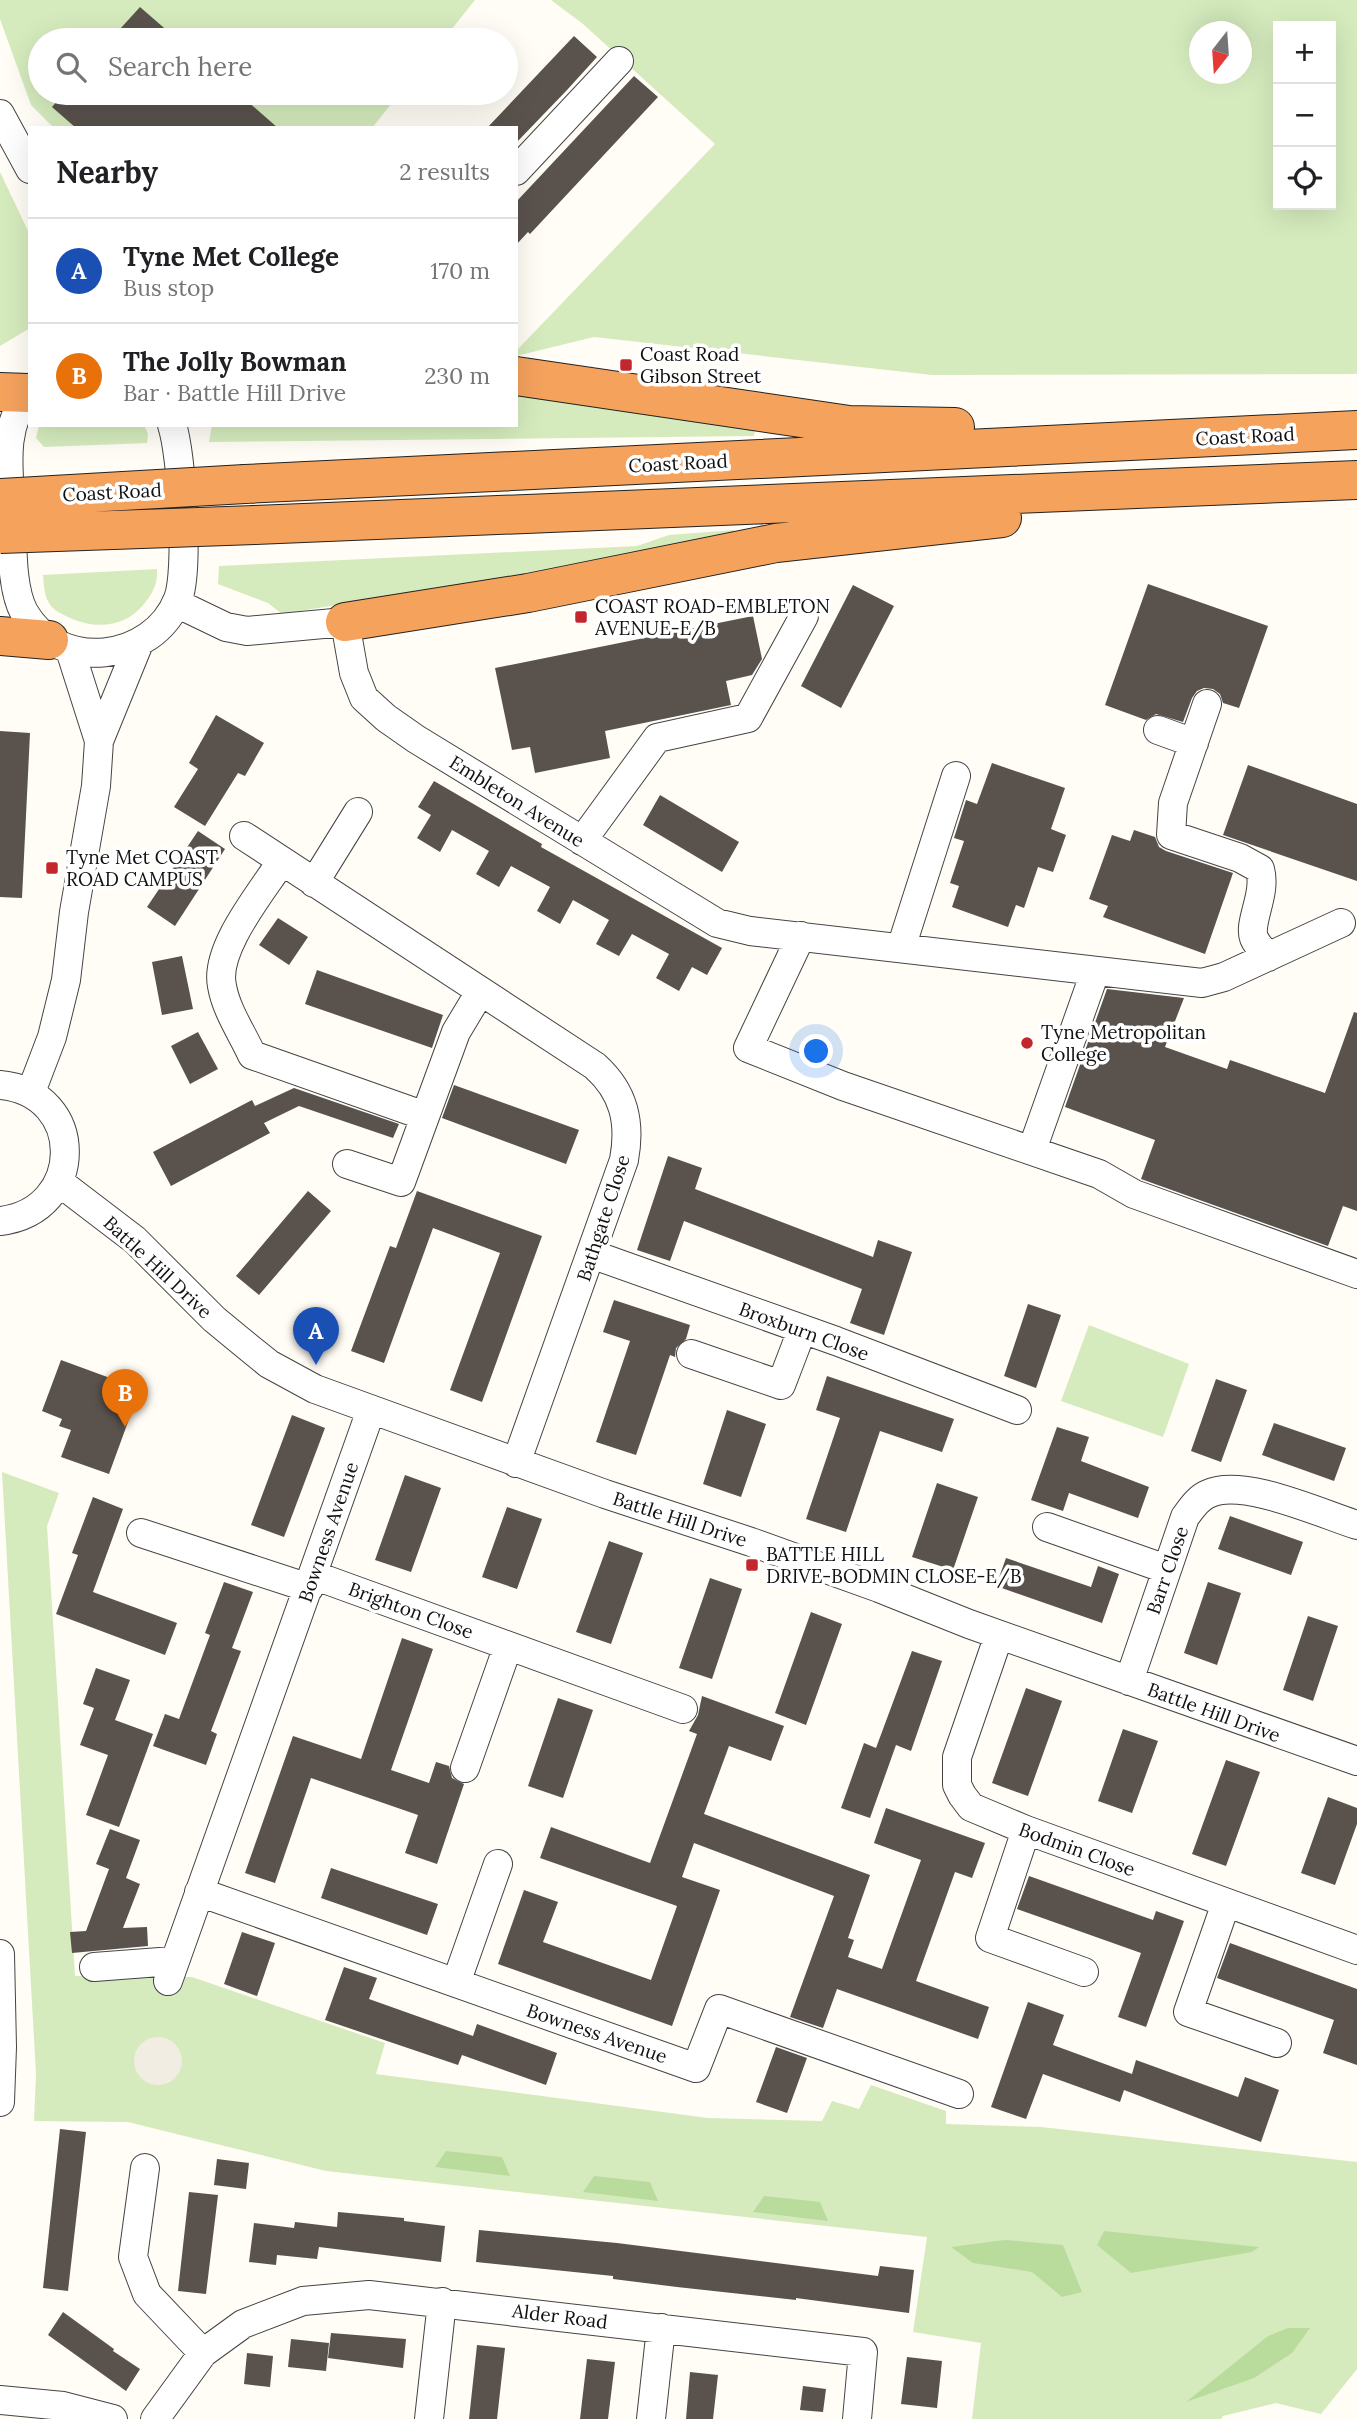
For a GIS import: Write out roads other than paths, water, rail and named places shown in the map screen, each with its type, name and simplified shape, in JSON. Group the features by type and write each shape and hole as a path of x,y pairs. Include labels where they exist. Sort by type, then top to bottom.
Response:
{"highway":[{"path":"518,376 849,425 1302,433"},
{"name":"Coast Road","path":"0,498 1357,430"},
{"path":"345,622 528,593 776,543 1342,481"},
{"name":"Coast Road","path":"0,534 1342,481"},
{"path":"0,636 60,645"}],"street":[{"path":"518,169 619,61"},
{"path":"0,114 28,165"},
{"path":"19,392 8,446 16,588 24,612 40,632 60,645 84,653 111,653 139,643 161,625 176,603 181,587 183,549 179,452 173,427"},
{"path":"176,603 226,627 247,631 345,622"},
{"path":"582,841 657,738 748,718 804,616"},
{"name":"Embleton Avenue","path":"345,622 358,688 373,708 416,739 708,919 747,930 1202,984 1224,977 1341,923"},
{"path":"31,1092 52,1037 66,980 79,881 96,786 99,741 139,643"},
{"path":"60,645 99,741"},
{"path":"1207,704 1161,831 1240,858 1260,869 1263,886 1253,929 1254,937 1268,957"},
{"path":"1158,730 1194,743"},
{"path":"901,948 956,775"},
{"path":"314,883 358,812"},
{"name":"Bathgate Close","path":"244,836 595,1066 620,1098 626,1114 624,1160 516,1463"},
{"path":"281,862 229,942 221,964 222,987 226,999 253,1055 425,1116"},
{"path":"801,936 748,1048 843,1086 1099,1174 1133,1194 1357,1274"},
{"path":"1032,1150 1094,972"},
{"path":"347,1164 401,1182 456,1032 480,992"},
{"path":"0,1085 15,1086 31,1092 48,1106 58,1119 66,1153 59,1182 50,1195 34,1210 0,1221"},
{"name":"Battle Hill Drive","path":"59,1182 135,1240 214,1319 269,1364 315,1389 516,1463 751,1542 999,1635 1357,1761"},
{"name":"Broxburn Close","path":"591,1254 1017,1410"},
{"path":"691,1354 781,1385 802,1330"},
{"name":"Bowness Avenue","path":"94,1967 171,1971 371,1410"},
{"name":"Barr Close","path":"1129,1681 1185,1517 1208,1494 1250,1489 1357,1525"},
{"path":"1047,1527 1166,1569"},
{"name":"Brighton Close","path":"141,1533 311,1581 508,1646 683,1709"},
{"name":"Bodmin Close","path":"999,1635 957,1757 957,1784 971,1807 1026,1830 1357,1950"},
{"path":"465,1768 508,1646"},
{"path":"1026,1830 990,1938 1084,1972"},
{"path":"456,1983 498,1864"},
{"name":"Bowness Avenue","path":"199,1892 696,2068 719,2009 959,2094"},
{"path":"1226,1903 1188,2012 1277,2043"},
{"path":"0,1954 0,2102"},
{"path":"145,2168 133,2257 147,2294 203,2353"},
{"name":"Alder Road","path":"155,2419 203,2353 243,2324 303,2301 369,2295 863,2352 857,2419"},
{"path":"429,2419 442,2302"},
{"path":"651,2419 660,2328"},
{"path":"0,2400 63,2406 113,2419"}],"place":[{"name":"Coast Road Gibson Street","path":"626,365"},
{"name":"COAST ROAD-EMBLETON AVENUE-E/B","path":"581,617"},
{"name":"Tyne Met COAST ROAD CAMPUS","path":"52,868"},
{"name":"Tyne Metropolitan College","path":"1027,1043"},
{"name":"Tyne Met College","path":"316,1365"},
{"name":"The Jolly Bowman","path":"125,1427"},
{"name":"BATTLE HILL DRIVE-BODMIN CLOSE-E/B","path":"752,1565"}]}
